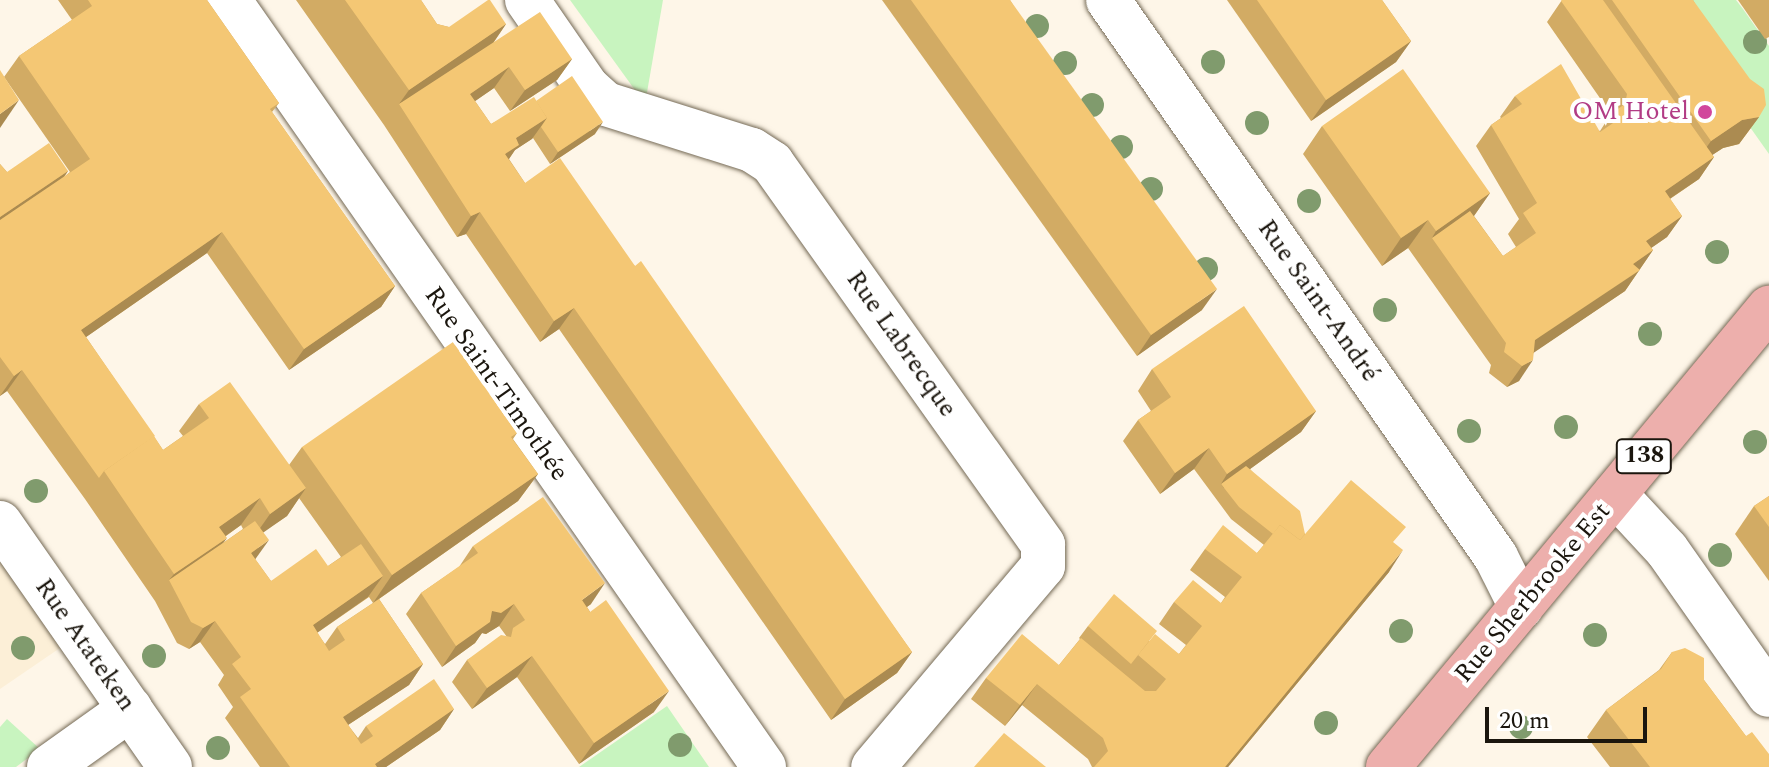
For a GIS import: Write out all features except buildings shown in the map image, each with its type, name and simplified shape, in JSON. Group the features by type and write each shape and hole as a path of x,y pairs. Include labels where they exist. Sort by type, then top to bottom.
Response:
{"main road":[{"name":"Rue Sherbrooke Est","path":"1388,767 1769,308"}],"street":[{"name":"Rue Saint-Timothée","path":"229,0 764,767"},
{"name":"Rue Labrecque","path":"527,0 587,87 606,104 752,150 772,163 1043,545 1043,566 873,767"},
{"name":"Rue Saint-André","path":"1108,0 1496,557 1521,607"},
{"path":"1615,494 1667,550 1769,695"},
{"name":"Rue Atateken","path":"0,523 170,767"},
{"path":"49,767 130,709"}],"shaded area":[{"path":"0,521 79,635 0,689"}],"green space":[{"path":"570,0 663,0 645,104"},
{"path":"1660,0 1736,0 1743,9 1769,46 1769,154"},
{"path":"667,706 709,767 579,767"},
{"path":"7,719 40,749 16,767 0,767 0,727"}],"place":[{"name":"OM Hotel","path":"1705,112"}]}
